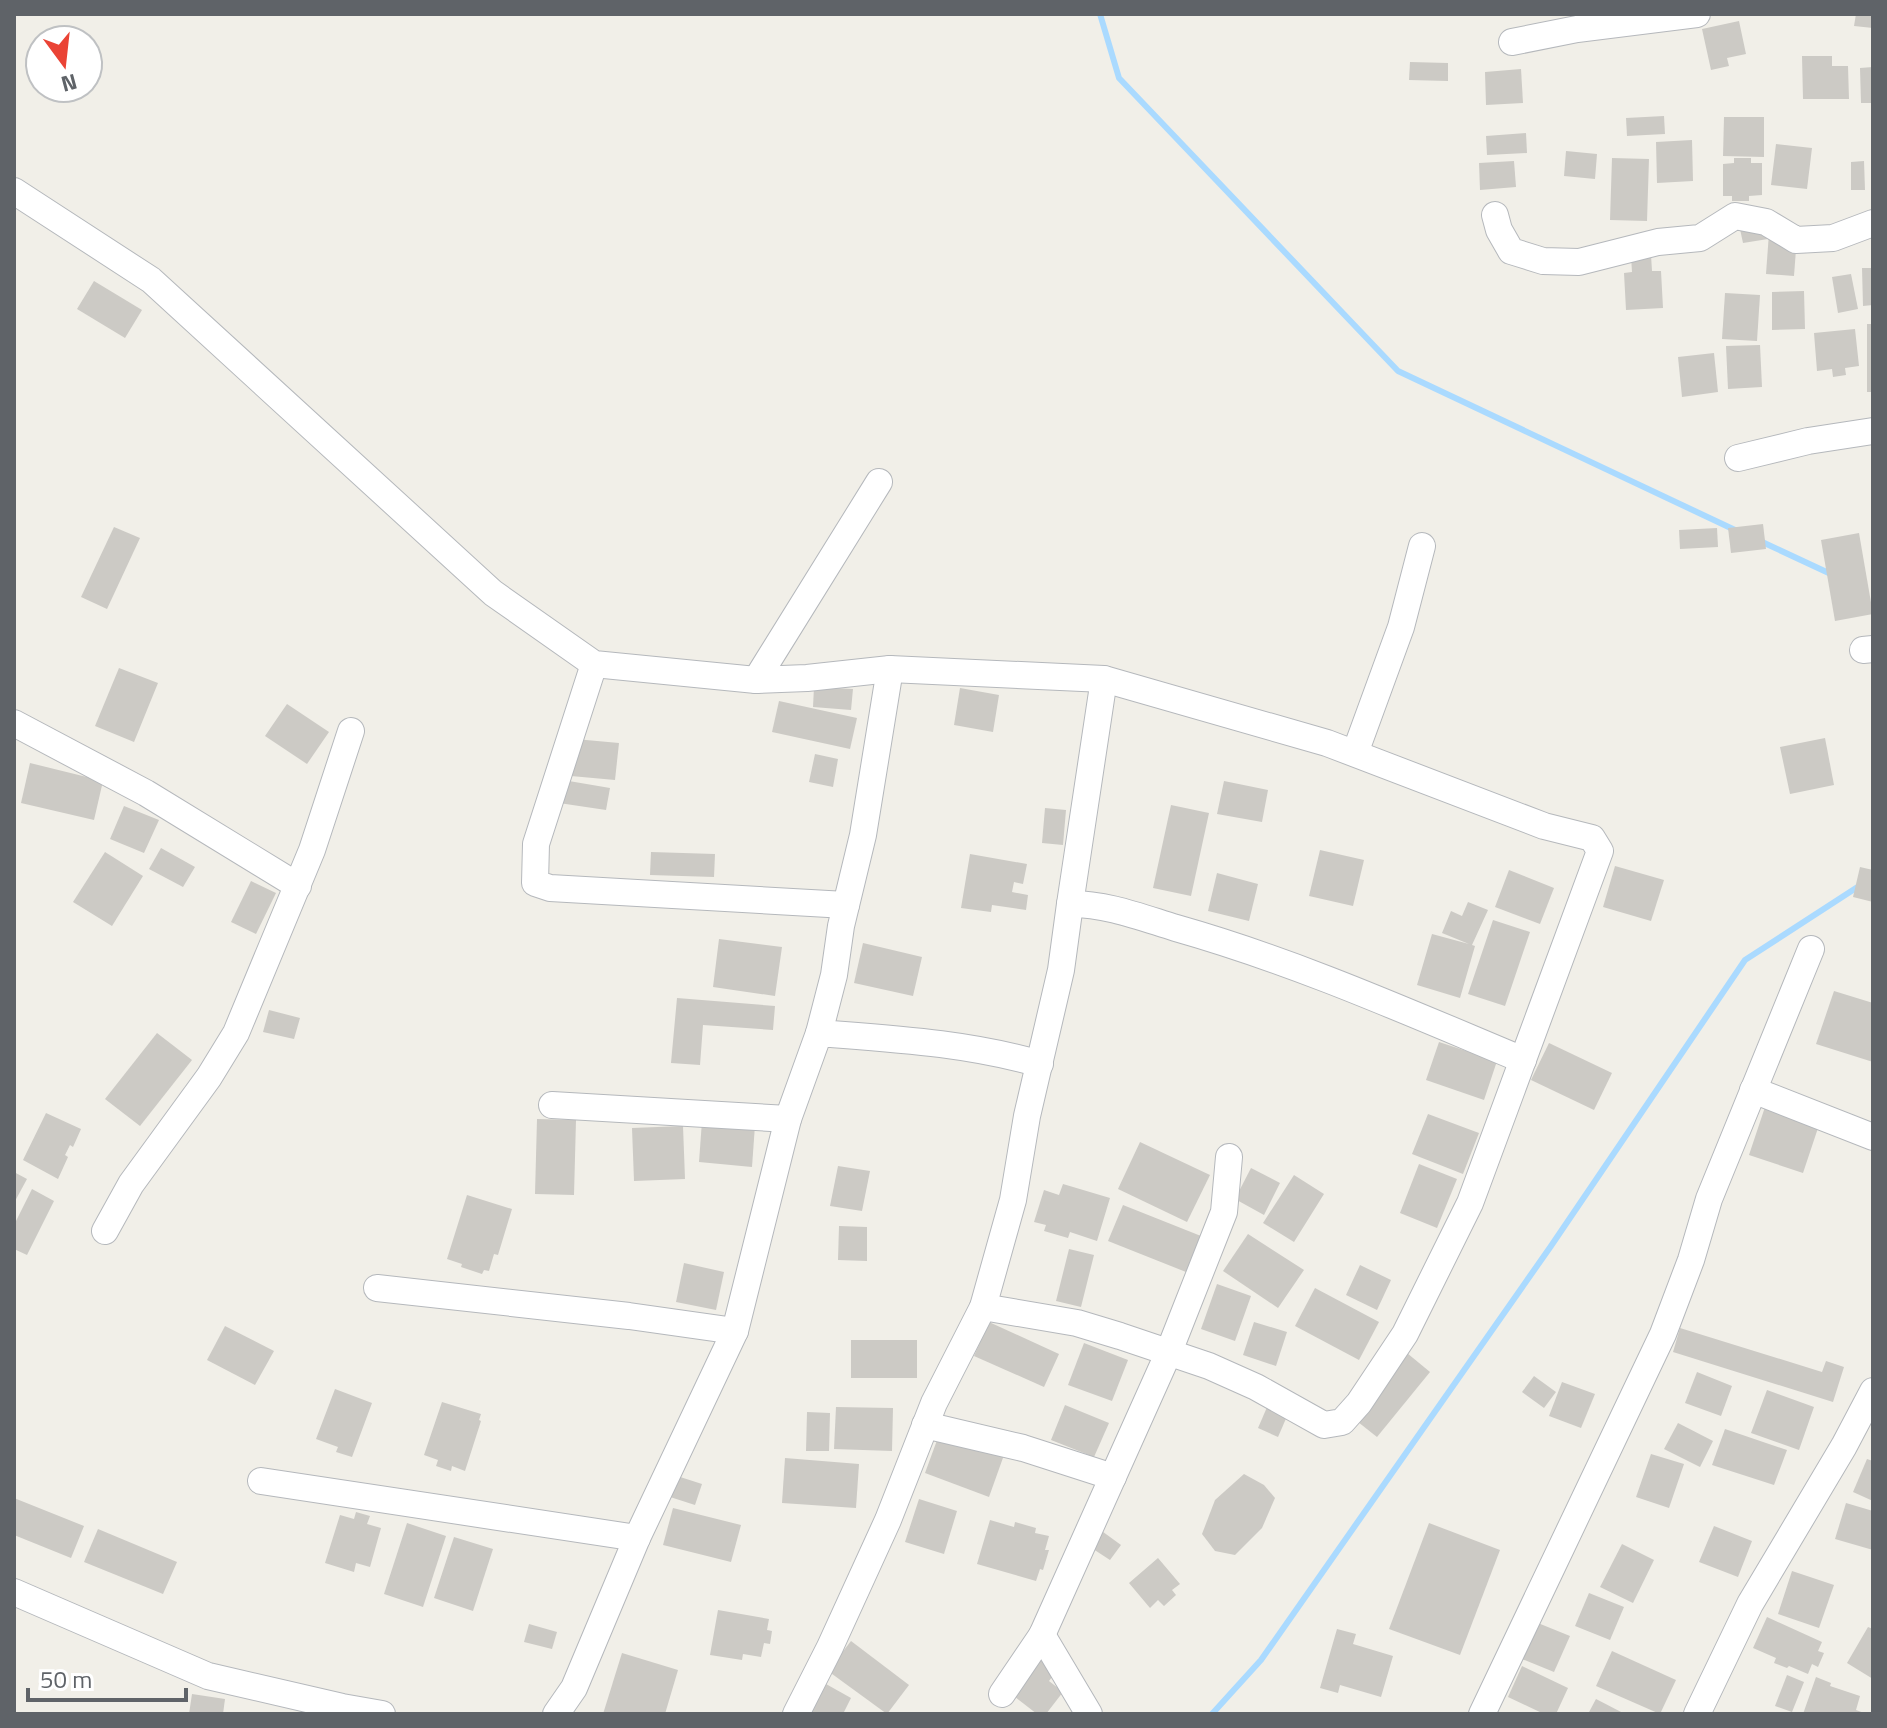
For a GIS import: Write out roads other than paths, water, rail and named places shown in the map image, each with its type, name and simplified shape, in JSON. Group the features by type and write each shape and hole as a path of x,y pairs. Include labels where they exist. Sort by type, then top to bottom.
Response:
{"street":[{"path":"1512,42 1576,21 1697,14"},
{"path":"14,191 151,280 493,593 594,664 756,680 890,669 1104,679 1327,743 1544,826 1592,838 1600,851 1470,1203 1405,1334 1359,1403 1342,1422 1324,1425 1256,1387 1209,1366 1077,1323 983,1307"},
{"path":"1495,215 1499,230 1511,251 1555,262 1579,262 1658,242 1700,238 1735,216 1766,222 1796,240 1833,238 1873,223"},
{"path":"1738,458 1808,441 1873,431"},
{"path":"756,680 879,482"},
{"path":"1355,753 1401,627 1422,546"},
{"path":"594,664 536,844 535,883 550,888 846,905"},
{"path":"556,1714 574,1688 637,1538 735,1331 788,1119 819,1033 834,975 846,905 863,835 890,669"},
{"path":"796,1714 869,1562 925,1425 983,1307 1013,1200 1027,1116 1061,970 1104,679"},
{"path":"14,723 146,793 298,886"},
{"path":"105,1231 131,1184 209,1077 236,1033 312,850 351,731"},
{"path":"1070,904 1097,904 1232,943 1314,972 1523,1060"},
{"path":"1482,1714 1663,1334 1691,1260 1709,1199 1811,949"},
{"path":"819,1033 947,1043 1000,1052 1040,1064"},
{"path":"1753,1090 1873,1137"},
{"path":"552,1105 788,1119"},
{"path":"1002,1694 1042,1635 1168,1354 1224,1212 1229,1157"},
{"path":"377,1288 735,1331"},
{"path":"1697,1714 1750,1604 1873,1391"},
{"path":"925,1425 1023,1448 1113,1477"},
{"path":"261,1481 637,1538"},
{"path":"14,1592 208,1676 382,1714"},
{"path":"1042,1635 1089,1714"}],"waterway":[{"path":"1100,14 1119,78 1398,371 1735,530"},
{"path":"1760,541 1833,575"},
{"path":"1212,1714 1261,1660 1551,1246 1745,960 1873,877"}]}
